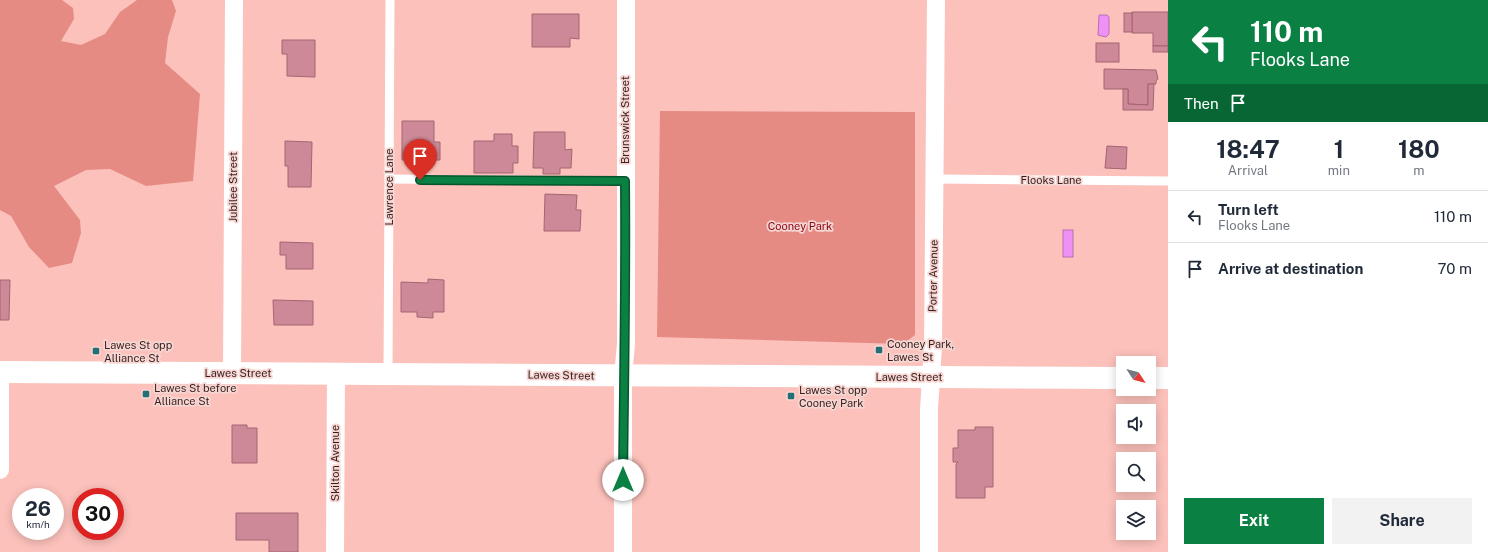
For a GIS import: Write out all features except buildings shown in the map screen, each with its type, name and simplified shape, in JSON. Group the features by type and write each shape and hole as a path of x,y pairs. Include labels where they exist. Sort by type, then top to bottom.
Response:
{"street":[{"name":"Jubilee Street","path":"232,373 234,0"},
{"name":"Brunswick Street","path":"623,552 623,376 626,344 626,0"},
{"name":"Porter Avenue","path":"929,552 929,409 931,376 936,0"},
{"name":"Lawes Street","path":"0,372 1116,378"},
{"path":"0,372 0,470"},
{"name":"Skilton Avenue","path":"334,552 336,374"},
{"path":"1156,378 1168,378"}],"lane":[{"name":"Lawrence Lane","path":"388,373 390,0"},
{"path":"389,179 625,181"},
{"name":"Flooks Lane","path":"934,179 1168,181"}],"green space":[{"path":"0,0 62,0 73,8 74,19 61,41 81,45 105,34 120,12 137,0 172,0 176,11 168,37 165,63 200,94 193,181 146,186 110,169 86,170 54,186 80,220 81,233 72,263 49,268 29,247 11,216 0,210"},
{"name":"Cooney Park","path":"660,111 915,112 915,335 903,344 657,337"}],"shaded area":[{"path":"1099,15 1107,15 1109,17 1109,34 1106,37 1098,35"},
{"path":"1063,230 1073,230 1073,257 1063,257"}],"place":[{"name":"Cooney Park, Lawes St","path":"879,350"},
{"name":"Lawes St opp Alliance St","path":"96,351"},
{"name":"Lawes St before Alliance St","path":"146,394"},
{"name":"Lawes St opp Cooney Park","path":"791,396"}],"route":[{"path":"420,180 625,181 626,344 623,376 623,480"}]}
